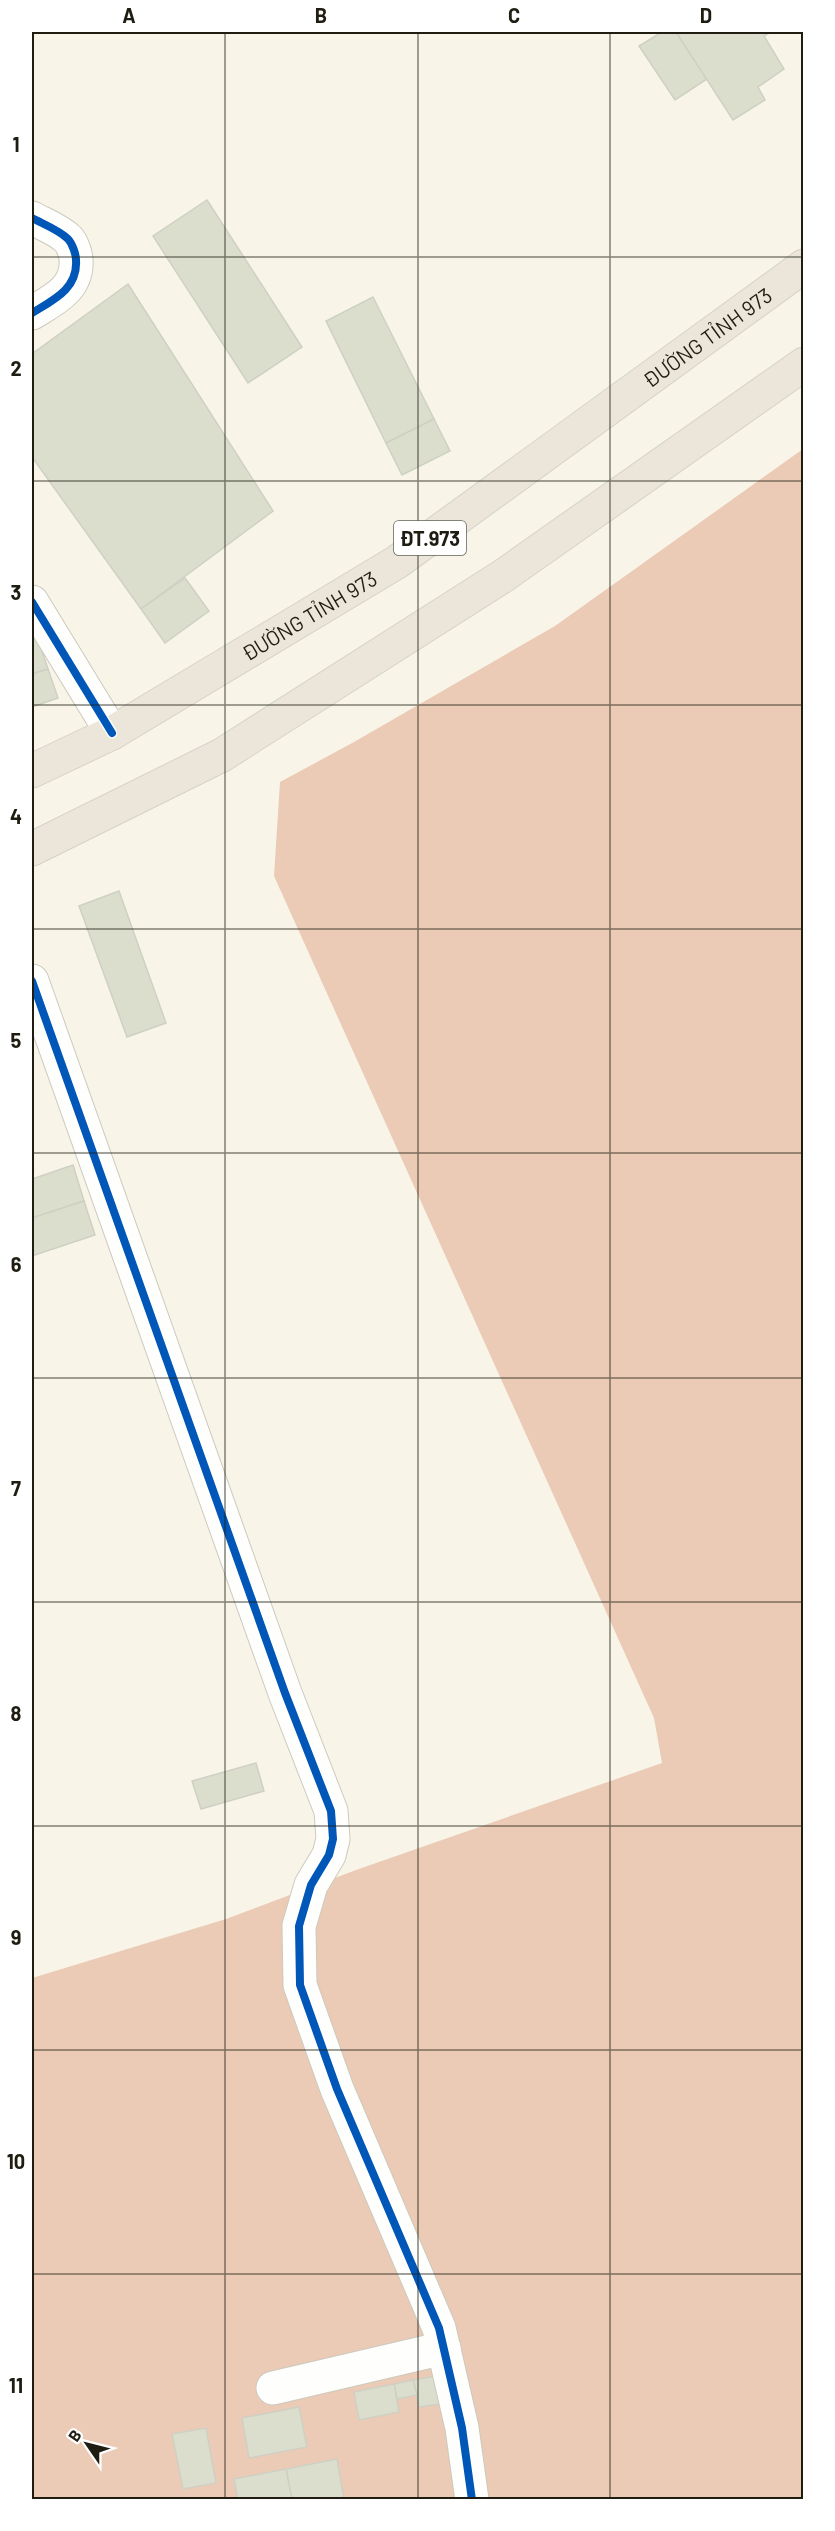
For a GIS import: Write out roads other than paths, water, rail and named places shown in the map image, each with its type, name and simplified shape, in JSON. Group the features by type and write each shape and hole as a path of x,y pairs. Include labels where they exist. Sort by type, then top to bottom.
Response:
{"main road":[{"name":"ĐƯỜNG TỈNH 973","path":"32,771 112,733 397,562 804,266"},
{"path":"32,849 222,755 503,576 804,364"}],"street":[{"path":"32,218 69,240 76,256 77,271 71,284 59,296 32,313"},
{"path":"32,602 112,733"},
{"path":"32,981 285,1693 332,1811 333,1839 329,1855 311,1885 299,1926 297,1952 300,1985 337,2088 439,2328 462,2428 472,2499"},
{"path":"273,2388 444,2348"}]}
